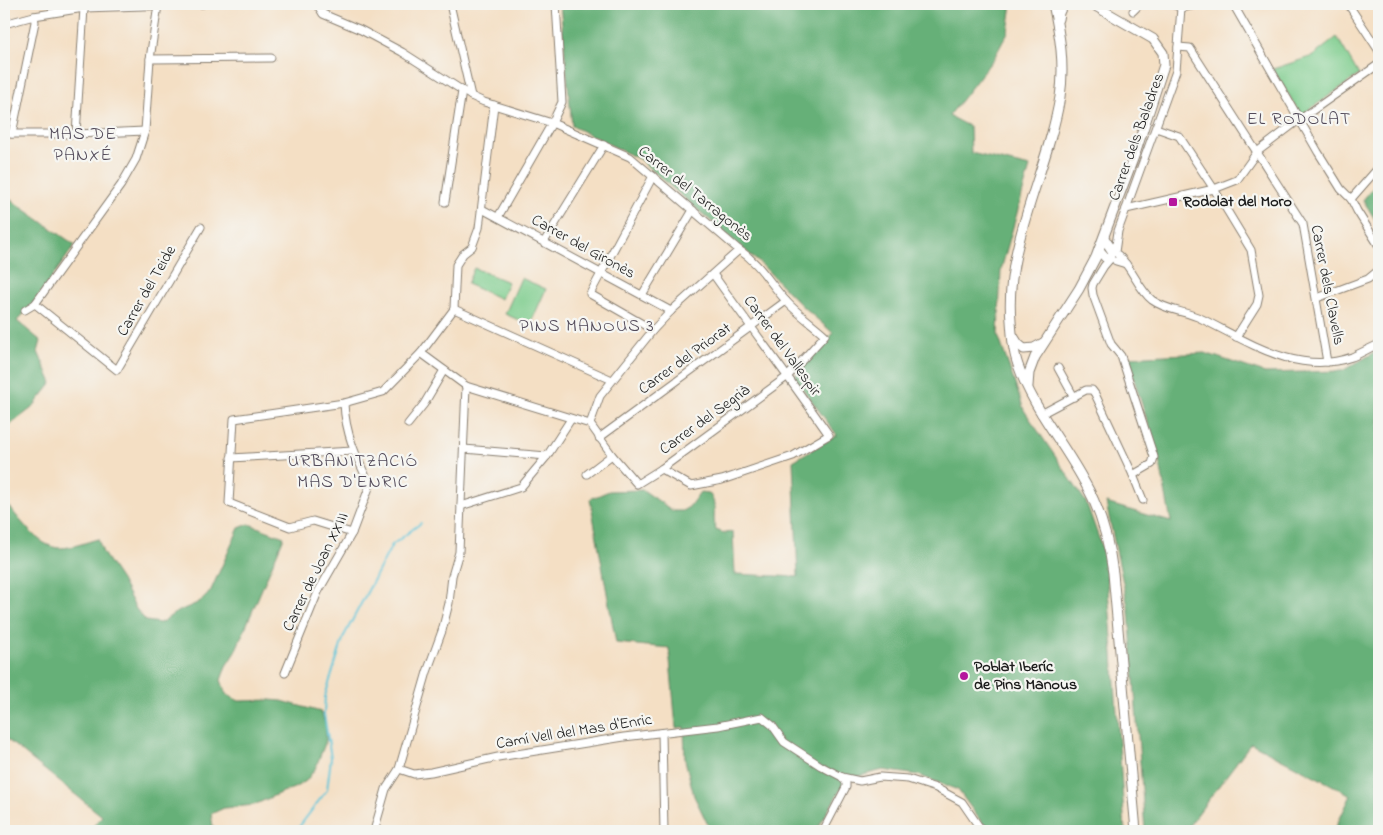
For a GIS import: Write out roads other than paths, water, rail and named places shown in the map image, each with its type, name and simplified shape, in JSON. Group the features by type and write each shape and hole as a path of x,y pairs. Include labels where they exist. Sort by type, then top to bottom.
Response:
{"main road":[{"path":"1053,4 1058,25"},
{"path":"1063,4 1058,14 1062,60 1060,97 1055,122 1015,260 1010,301 1012,334 1017,359 1028,389 1041,414 1086,483 1108,541 1114,573 1136,831"},
{"path":"1028,389 1029,373 1034,358 1043,343 1079,289 1091,267 1111,254 1104,238 1158,87 1164,65 1163,53 1154,39 1092,4"},
{"path":"1012,334 1018,344 1032,350 1034,358"},
{"path":"1017,359 1020,352 1043,343"},
{"path":"1017,359 1026,363 1034,358"}],"street":[{"path":"4,24 34,16 84,8 203,4"},
{"name":"Carrer del Tarragonès","path":"317,4 323,14 361,30 402,52 471,96 494,105 552,122 630,157 748,256 786,301 825,335 788,376"},
{"path":"450,4 471,96"},
{"path":"498,217 562,102 556,4"},
{"path":"1133,11 1140,4"},
{"path":"1172,4 1181,8 1200,4"},
{"path":"1232,4 1299,120 1341,189 1351,199 1379,246"},
{"path":"1348,4 1379,51"},
{"path":"25,310 35,304 121,185 136,159 144,131 150,59 158,5"},
{"path":"76,134 84,8"},
{"name":"Carrer dels Baladres","path":"1111,254 1176,71 1181,8"},
{"path":"12,134 36,22 34,16"},
{"name":"Carrer dels Clavells","path":"1178,47 1190,48 1303,224 1327,362"},
{"path":"150,59 271,58"},
{"path":"1126,209 1214,189 1237,180 1257,152 1379,64"},
{"path":"445,202 462,91"},
{"path":"352,533 313,521 290,527 229,504 234,419 344,403 383,392 421,352 454,309 456,265 463,254 472,247 479,228 494,105"},
{"path":"1156,128 1179,136 1251,250 1259,295 1257,304 1236,337"},
{"path":"4,134 76,134 144,131"},
{"path":"544,242 604,145"},
{"path":"1351,199 1379,167"},
{"path":"652,176 590,294 653,330"},
{"name":"Carrer del Gironès","path":"482,209 670,311"},
{"path":"642,295 693,210"},
{"name":"Carrer del Teide","path":"35,304 117,370 201,227"},
{"path":"590,424 600,396 653,330 670,311 739,250"},
{"path":"1133,475 1152,464 1154,457 1121,356 1111,344 1093,295 1093,284 1111,254 1126,264 1151,299 1162,306 1200,318 1264,351 1309,363 1327,362 1351,357 1379,344"},
{"path":"1317,298 1368,280 1379,270"},
{"name":"Carrer del Vallespir","path":"661,469 691,486 722,480 793,456 829,435 713,274"},
{"name":"Carrer del Priorat","path":"599,438 786,301"},
{"path":"454,309 612,380"},
{"path":"421,352 466,386 590,424 612,455 587,474"},
{"path":"1058,368 1074,397"},
{"path":"408,424 424,404 444,370"},
{"name":"Carrer del Segrià","path":"612,455 637,484 661,469 788,376"},
{"path":"374,831 386,789 399,769 427,672 442,632 452,576 459,552 466,386"},
{"path":"1041,414 1086,390 1092,390 1143,500"},
{"name":"Carrer de Joan XXIII","path":"285,672 318,592 352,533 370,485 353,451 344,403"},
{"path":"460,506 521,487 547,456 571,419"},
{"path":"464,448 547,456"},
{"path":"231,458 353,451"},
{"name":"Camí Vell del Mas d'Enric","path":"399,769 414,774 431,772 498,757 718,726 762,717 772,725 784,742 842,777 860,781 880,778 908,779 936,788 962,802 982,831"},
{"path":"662,733 664,831"},
{"path":"823,831 846,787 842,777"}],"waterway":[{"path":"296,831 327,790 331,758 324,714 325,696 344,636 392,545 421,523"}],"place":[{"name":"Rodolat del Moro","path":"1173,202"},
{"name":"Poblat Iberíc de Pins Manous","path":"964,676"}],"district":[{"name":"EL RODOLAT","path":"1299,120"},
{"name":"MAS DE PANXÉ","path":"83,145"},
{"name":"PINS MANOUS 3","path":"587,327"},
{"name":"URBANITZACIÓ MAS D'ENRIC","path":"353,472"}]}
